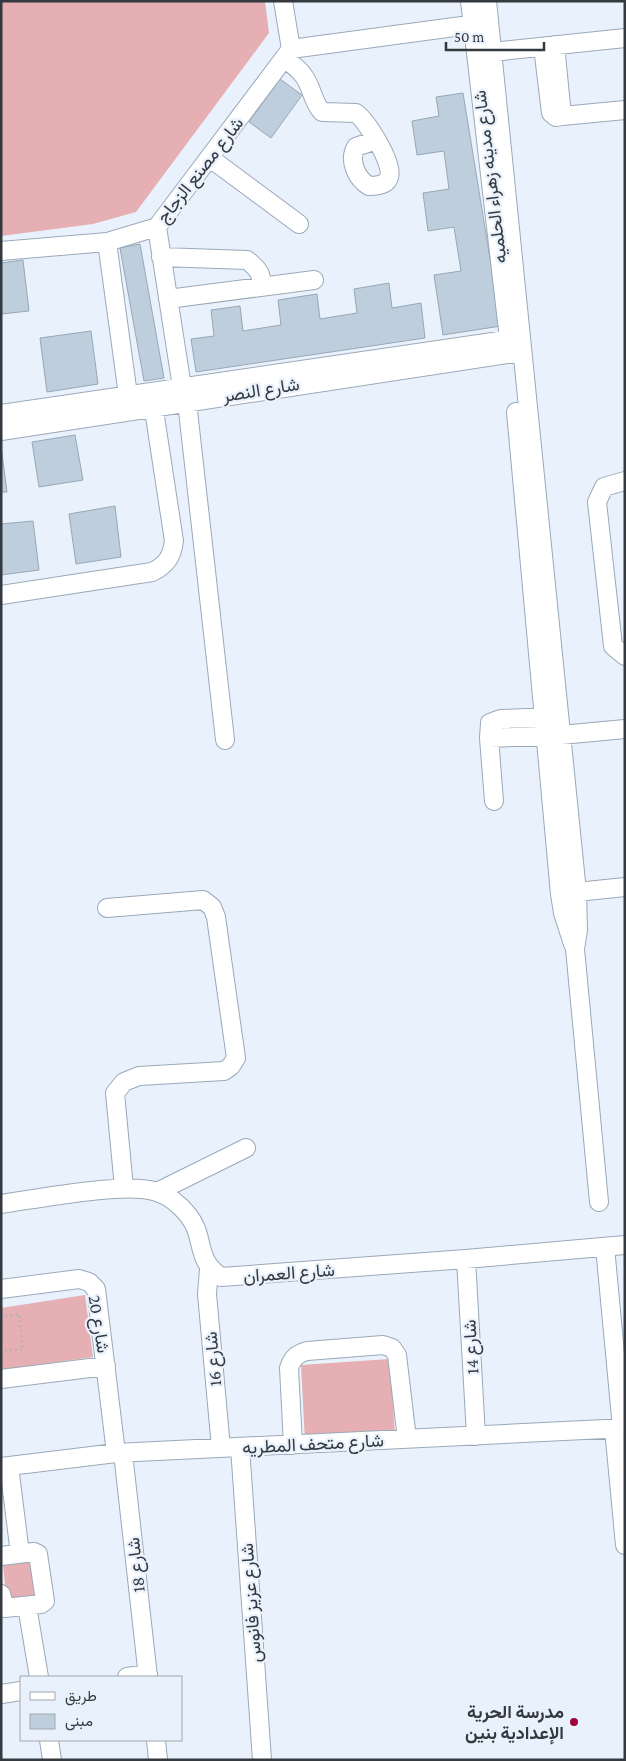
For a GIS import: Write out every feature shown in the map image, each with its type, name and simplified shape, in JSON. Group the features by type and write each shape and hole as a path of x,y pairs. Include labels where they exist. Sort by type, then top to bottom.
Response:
{"street":[{"path":"283,1 288,54 309,84 315,104 322,112 356,113 368,124 376,140"},
{"name":"شارع مدينه زهراء الحلميه","path":"470,1 492,52 515,346"},
{"name":"شارع مدينه زهراء الحلميه","path":"487,1 481,23 515,346"},
{"path":"288,54 481,23"},
{"path":"492,52 625,38"},
{"path":"549,46 549,107 551,113 556,116 562,116 625,110"},
{"name":"شارع مصنع الزجاج","path":"1,251 107,242 157,227 288,54"},
{"path":"210,158 299,224"},
{"path":"157,227 184,394 226,740"},
{"path":"107,242 128,395"},
{"path":"162,256 247,260 256,268 262,278 261,287"},
{"path":"168,298 314,280"},
{"path":"515,346 553,736 577,892 578,930 575,949"},
{"name":"شارع النصر","path":"1,431 152,399 515,346"},
{"name":"شارع النصر","path":"1,414 128,395 152,399"},
{"path":"1,595 152,572 161,568 168,560 173,551 174,541 152,399"},
{"path":"625,481 604,487 597,502 613,646 619,653 625,656"},
{"path":"494,801 488,728 490,723 495,719 551,717"},
{"path":"489,738 553,736 625,729"},
{"path":"553,736 560,894 563,913 575,949 599,1202"},
{"path":"577,892 625,887"},
{"path":"107,908 204,900 212,907 216,918 236,1058 231,1066 224,1071 139,1076 124,1082 115,1093 124,1188"},
{"path":"157,1192 246,1148"},
{"path":"1,1204 124,1188 157,1192 174,1201 188,1216 198,1233 203,1256 209,1269"},
{"name":"شارع العمران","path":"209,1269 221,1276 235,1277 625,1245"},
{"path":"605,1247 620,1428 625,1545"},
{"name":"شارع 14","path":"466,1259 476,1436"},
{"name":"شارع 16","path":"209,1269 207,1294 221,1448"},
{"name":"شارع 20","path":"1,1289 79,1279 89,1282 96,1289 120,1453"},
{"path":"293,1444 289,1368 292,1359 299,1353 308,1351 384,1344 392,1348 398,1355 407,1439"},
{"name":"شارع 20","path":"1,1379 106,1366"},
{"name":"شارع متحف المطريه","path":"5,1467 120,1453 620,1428"},
{"name":"شارع عزيز فانوس","path":"240,1447 262,1760"},
{"name":"شارع 18","path":"120,1453 148,1676"},
{"path":"5,1467 20,1554"},
{"path":"1,1556 36,1552 39,1556 44,1601 27,1606 5,1608 1,1594"},
{"path":"27,1606 38,1676"},
{"path":"1,1694 20,1691"},
{"path":"49,1741 52,1760"},
{"path":"156,1741 158,1760"}],"path":[{"path":"1,1317 19,1314 23,1349 1,1351"}],"shaded area":[{"path":"1,1 265,1 269,33 136,212 93,224 1,236"},
{"path":"85,1295 93,1357 1,1370 1,1308"},
{"path":"390,1359 395,1435 305,1441 301,1365"},
{"path":"33,1561 40,1599 7,1605 3,1565"}],"building":[{"path":"280,79 302,95 271,138 249,122"},
{"path":"463,93 501,326 443,335 434,275 461,271 454,227 428,231 423,193 449,189 444,151 417,155 412,121 439,116 436,97"},
{"path":"140,244 164,378 144,381 120,248"},
{"path":"23,260 29,311 1,314 1,263"},
{"path":"389,283 392,308 421,303 425,338 196,372 191,339 214,336 211,310 240,306 243,331 281,325 278,300 317,294 320,319 357,313 354,289"},
{"path":"91,331 98,384 47,392 40,338"},
{"path":"75,435 83,480 39,487 32,442"},
{"path":"1,446 7,492 1,492"},
{"path":"115,506 121,557 76,564 69,514"},
{"path":"33,521 39,570 1,575 1,524"}],"place":[{"name":"مدرسة الحرية الإعدادية بنين","path":"574,1722"}]}
